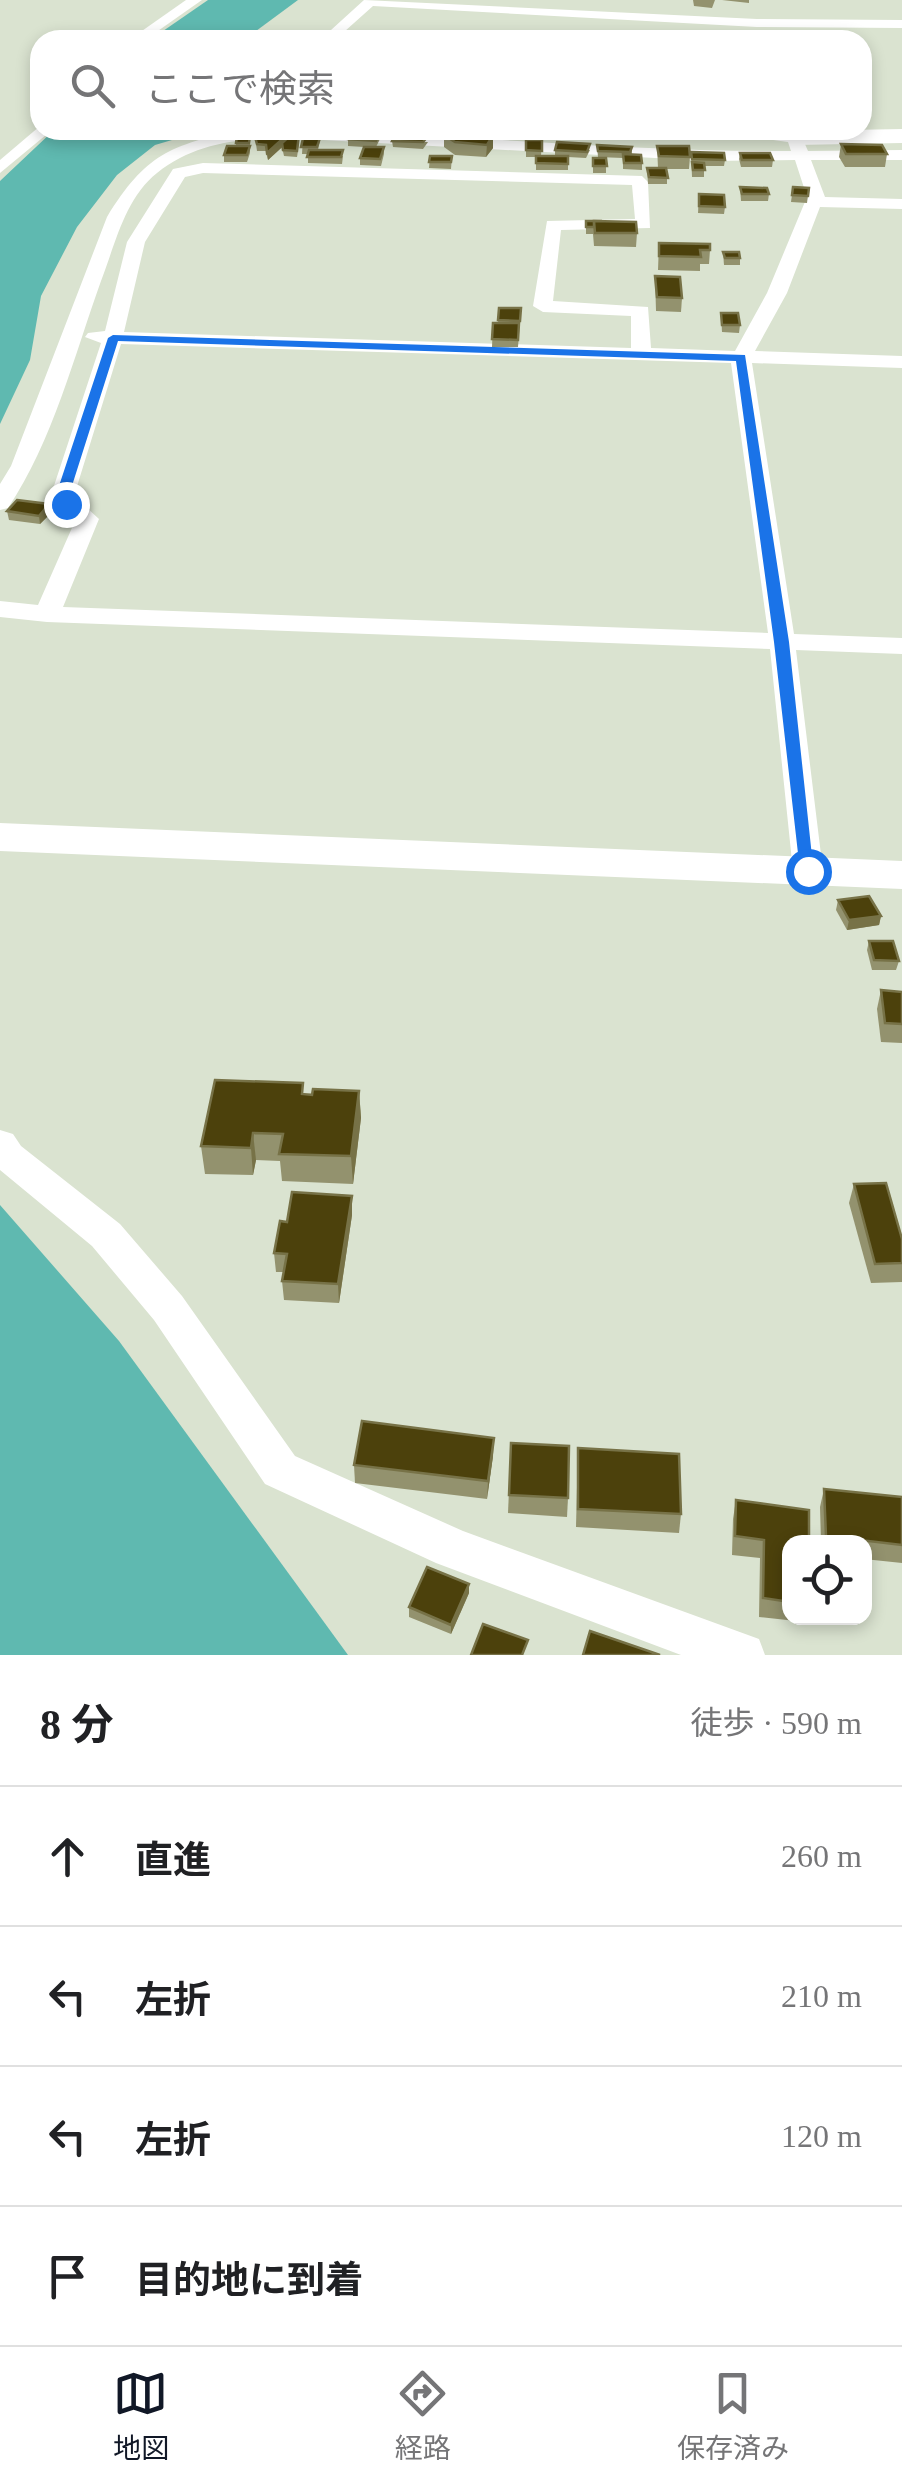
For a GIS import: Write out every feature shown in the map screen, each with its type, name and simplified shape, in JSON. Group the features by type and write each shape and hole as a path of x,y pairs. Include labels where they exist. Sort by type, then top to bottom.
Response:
{"street":[{"path":"151,30 195,0"},
{"path":"338,30 371,1 902,24"},
{"path":"758,30 760,17"},
{"path":"872,140 902,136"},
{"path":"0,168 32,140"},
{"path":"0,503 22,466 116,217 150,170 188,146 208,140"},
{"path":"429,140 710,156 871,140"},
{"path":"778,140 800,149 902,155"},
{"path":"800,149 816,202 777,293 741,358 782,642 808,871"},
{"path":"47,614 87,519 62,498 113,338 136,242 179,173 640,182 644,224 553,225 544,306 641,311 641,355"},
{"path":"816,202 902,204"},
{"path":"70,335 902,362"},
{"path":"0,609 47,614 902,646"},
{"path":"0,837 902,876"},
{"path":"0,1144 8,1156 106,1235 168,1308 280,1470 452,1548 742,1655"}],"water":[{"path":"208,0 298,0 258,30 164,30"},
{"path":"43,140 172,140 155,145 117,175 77,227 41,296 30,360 0,424 0,181"},
{"path":"0,1205 119,1341 348,1655 0,1655"}],"building":[{"path":"256,140 281,140 267,153 266,145 257,144"},
{"path":"298,140 297,151 283,150 282,143"},
{"path":"303,140 319,140 317,147 301,147"},
{"path":"452,140 490,140 487,145"},
{"path":"526,140 542,140 542,151 526,150"},
{"path":"557,142 590,144 587,152 555,150"},
{"path":"841,144 882,145 887,154 846,154"},
{"path":"597,145 632,147 630,152 598,151"},
{"path":"227,146 250,146 247,155 224,155"},
{"path":"657,146 689,146 690,157 659,156"},
{"path":"364,147 384,147 380,159 360,158"},
{"path":"309,150 343,150 341,157 307,157"},
{"path":"691,152 724,153 725,160 692,159"},
{"path":"740,153 770,153 773,160 742,160"},
{"path":"623,154 641,155 642,163 624,163"},
{"path":"430,156 452,156 451,162 429,162"},
{"path":"536,156 568,156 568,164 536,163"},
{"path":"593,158 606,158 607,166 593,166"},
{"path":"692,162 704,163 705,170 693,170"},
{"path":"647,168 666,168 668,178 649,177"},
{"path":"740,187 767,188 769,194 742,194"},
{"path":"793,187 809,188 808,196 792,195"},
{"path":"699,194 724,195 725,207 699,206"},
{"path":"594,221 636,222 637,233 595,233"},
{"path":"659,243 710,244 710,250 700,250 701,257 659,256"},
{"path":"723,252 739,252 740,258 725,258"},
{"path":"655,276 680,277 682,298 657,297"},
{"path":"499,308 521,308 520,321 498,320"},
{"path":"721,313 738,313 740,325 722,325"},
{"path":"493,323 519,323 518,340 492,339"},
{"path":"17,500 49,504 39,516 7,511"},
{"path":"869,896 881,916 849,920 838,900"},
{"path":"869,941 893,941 899,961 874,960"},
{"path":"881,990 902,992 902,1024 885,1023"},
{"path":"215,1080 303,1083 302,1094 312,1095 313,1089 359,1091 351,1156 279,1154 283,1134 253,1133 251,1148 201,1146"},
{"path":"886,1183 902,1239 902,1263 875,1264 854,1184"},
{"path":"292,1192 352,1196 338,1284 282,1281 287,1254 274,1253 280,1221 287,1222"},
{"path":"362,1421 494,1438 488,1481 354,1465"},
{"path":"511,1443 569,1446 568,1498 509,1495"},
{"path":"578,1448 679,1454 681,1514 578,1509"},
{"path":"824,1489 902,1497 902,1545 872,1541 872,1535 826,1535"},
{"path":"736,1500 809,1510 809,1535 782,1535 782,1601 763,1598 764,1540 735,1536"},
{"path":"427,1567 469,1584 451,1625 409,1607"},
{"path":"483,1624 528,1640 522,1655 471,1655"},
{"path":"590,1631 660,1655 583,1655"}],"route":[{"path":"66,504 62,498 113,338 741,358 782,642 808,871"}]}
